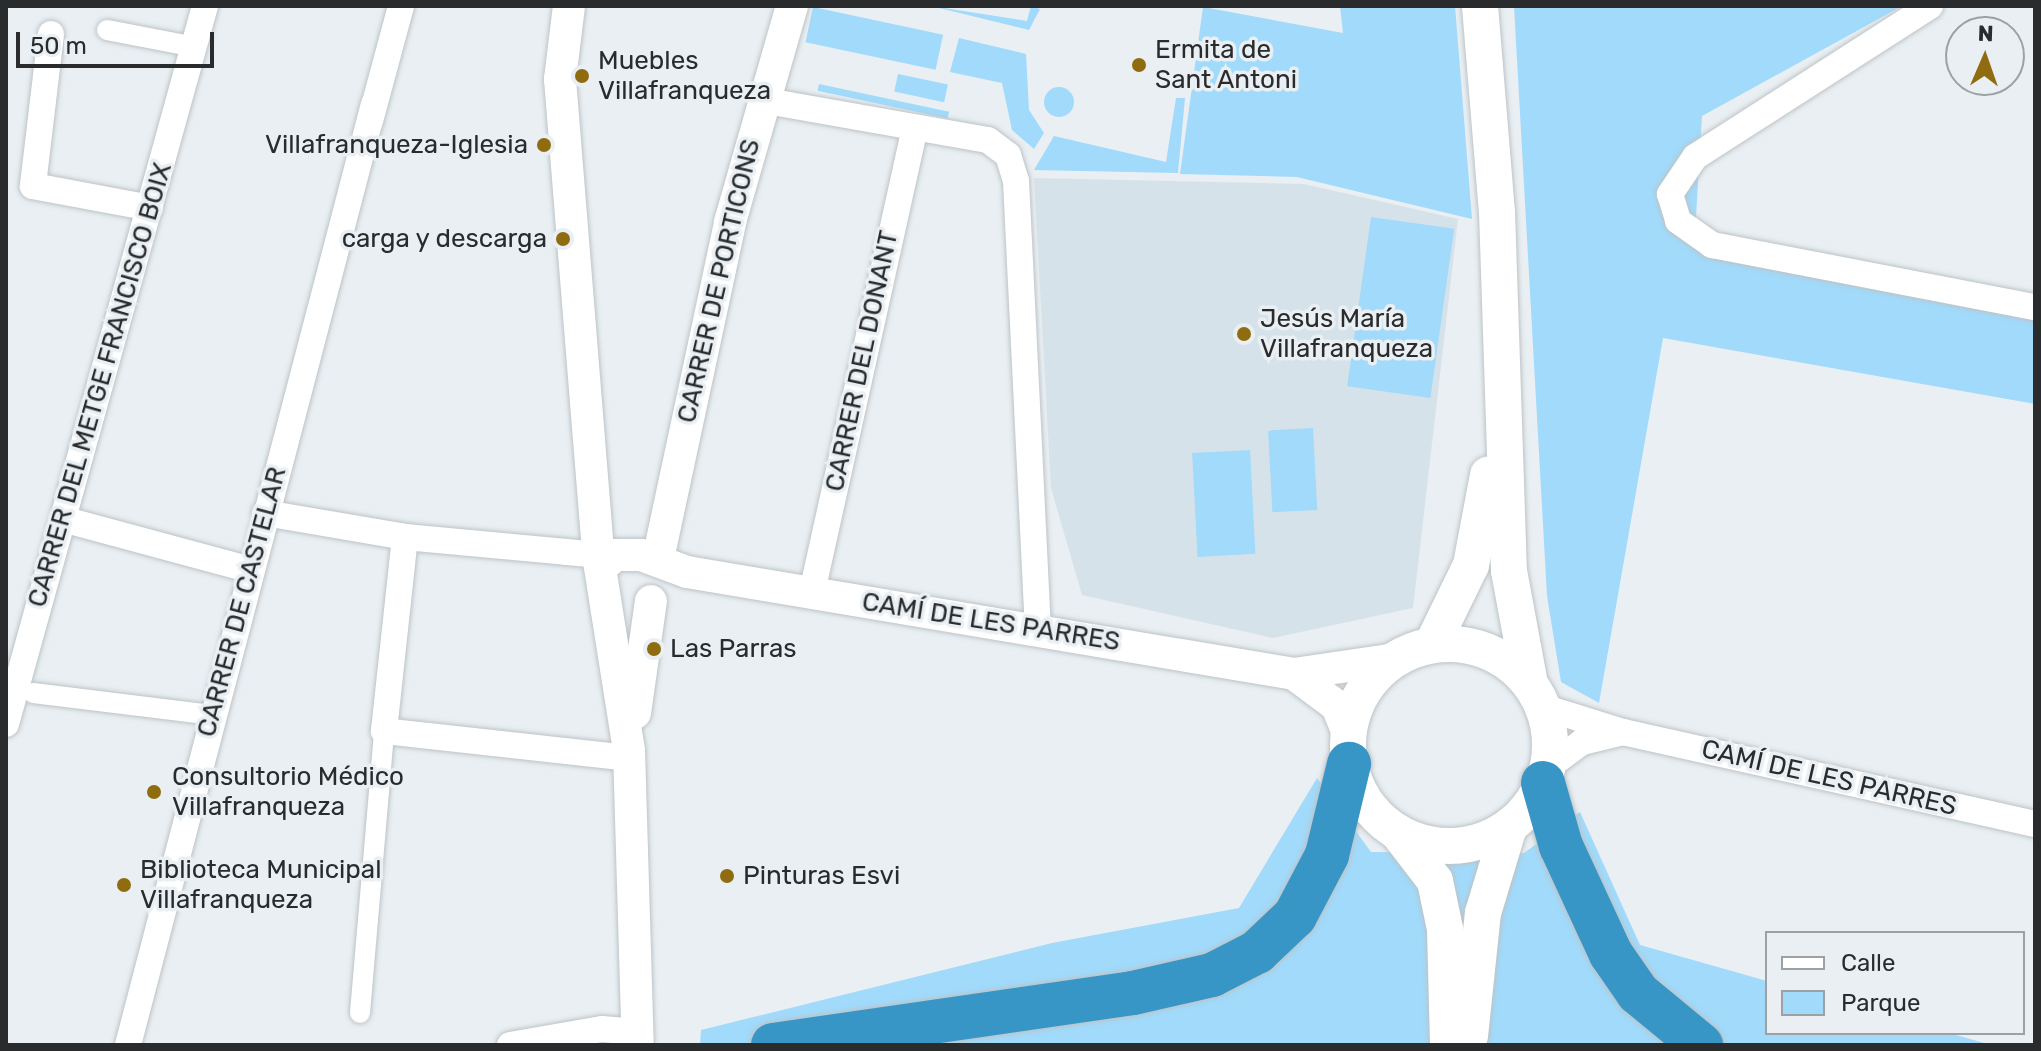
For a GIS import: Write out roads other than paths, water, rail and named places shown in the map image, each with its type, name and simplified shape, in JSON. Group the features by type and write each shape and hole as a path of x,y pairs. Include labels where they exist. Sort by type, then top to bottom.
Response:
{"highway":[{"path":"773,1045 1212,975 1257,952 1295,916 1327,855 1348,749"},
{"path":"1545,775 1561,846 1611,954 1638,993 1701,1045"}],"main road":[{"path":"1468,1045 1483,913 1509,827 1545,775 1536,696 1509,571 1501,407 1497,212 1480,6"},
{"path":"1432,645 1471,565 1501,407"},
{"path":"1448,1045 1445,929 1435,881 1399,834 1366,805 1348,749 1363,691 1396,659 1432,645 1486,651 1536,696"},
{"path":"1399,834 1455,846 1509,827"}],"street":[{"name":"CARRER DEL METGE FRANCISCO BOIX","path":"6,724 14,663 66,520 205,6"},
{"name":"CARRER DE CASTELAR","path":"128,1045 248,569 401,6"},
{"path":"510,1045 602,1029 638,1039 629,754 610,598 599,561 560,79 569,6"},
{"name":"CARRER DE PORTICONS","path":"629,754 761,100 792,6"},
{"path":"1930,6 1725,133 1695,157 1670,194 1678,221 1712,245 2035,307"},
{"path":"107,30 195,47"},
{"path":"51,34 33,186 150,208"},
{"path":"761,100 1000,146 1016,181 1038,630"},
{"name":"CARRER DEL DONANT","path":"812,592 914,131"},
{"path":"265,513 405,537 599,561 616,555 665,578"},
{"path":"66,520 248,569"},
{"path":"360,1013 384,731 405,537"},
{"path":"610,598 665,578"},
{"name":"CAMÍ DE LES PARRES","path":"665,578 812,592 1294,674 1396,659"},
{"name":"CAMÍ DE LES PARRES","path":"1294,674 1337,706 1348,749"},
{"path":"33,693 212,715"},
{"name":"CAMÍ DE LES PARRES","path":"1536,696 1623,732 2035,824"},
{"path":"384,731 629,754"},
{"name":"CAMÍ DE LES PARRES","path":"1545,775 1582,742 1623,732"}],"place":[{"name":"Ermita de Sant Antoni","path":"1139,65"},
{"name":"Muebles Villafranqueza","path":"582,76"},
{"name":"Villafranqueza-Iglesia","path":"544,145"},
{"name":"carga y descarga","path":"563,239"},
{"name":"Jesús María Villafranqueza","path":"1244,334"},
{"name":"Las Parras","path":"654,649"},
{"name":"Consultorio Médico Villafranqueza","path":"154,792"},
{"name":"Pinturas Esvi","path":"727,876"},
{"name":"Biblioteca Municipal Villafranqueza","path":"124,885"}]}
